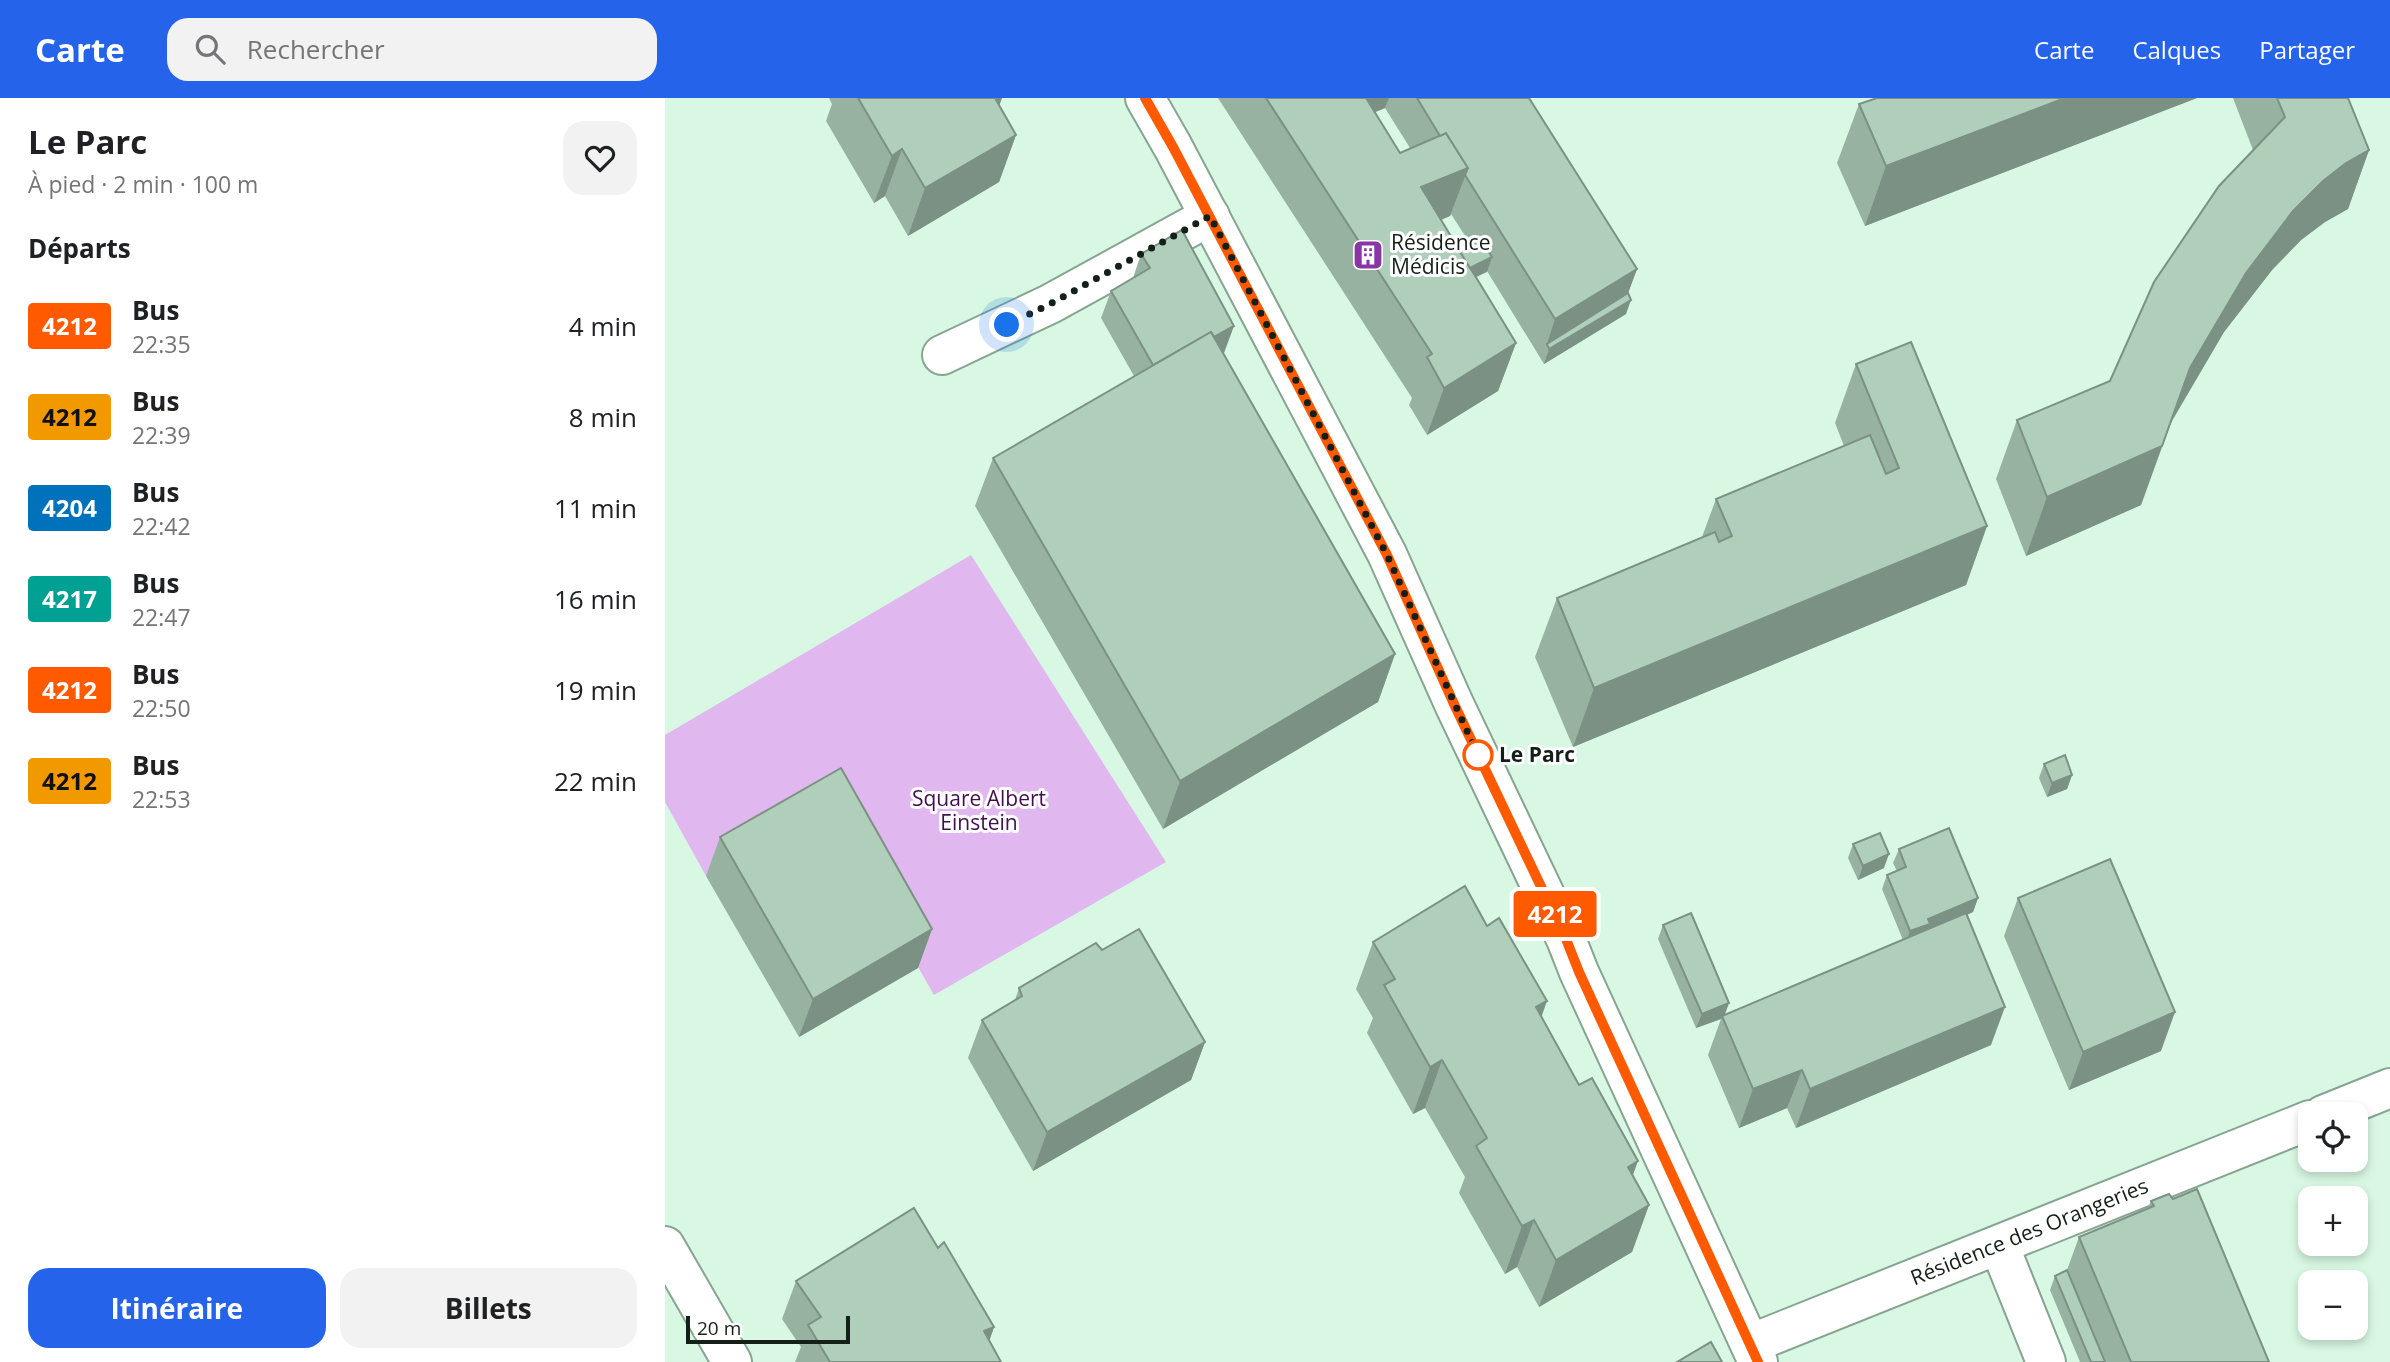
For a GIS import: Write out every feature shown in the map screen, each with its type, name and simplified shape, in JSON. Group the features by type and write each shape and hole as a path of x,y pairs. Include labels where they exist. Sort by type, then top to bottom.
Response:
{"street":[{"path":"1145,98 1210,216 1387,555 1454,704 1566,939 1754,1353"},
{"path":"942,355 1050,304 1210,216"},
{"path":"2355,1102 2390,1088"},
{"name":"Résidence des Orangeries","path":"1754,1353 1999,1245 2298,1125"},
{"path":"1999,1245 2046,1362"},
{"path":"665,1246 732,1362"}],"green space":[{"name":"Square Albert Einstein","path":"971,555 1166,862 934,995 827,807 706,876 665,802 665,735"}],"building":[{"path":"858,98 995,98 1016,135 925,188 902,149 892,156"},
{"path":"1266,98 1366,98 1400,153 1446,133 1468,168 1421,187 1516,343 1444,388 1427,357 1432,354"},
{"path":"1417,98 1529,98 1637,269 1555,319 1465,175 1468,168 1446,133 1440,136"},
{"path":"1877,98 2065,98 1886,166 1859,104"},
{"path":"2277,98 2348,98 2369,150 2323,181 2293,211 2246,273 2190,368 2162,446 2047,497 2017,420 2110,381 2154,282 2219,186 2285,117"},
{"path":"1182,230 1234,326 1214,337 1211,332 1153,365 1111,291 1150,268 1141,254"},
{"path":"1481,240 1492,257 1470,268 1459,250"},
{"path":"1628,293 1631,300 1549,349 1547,344"},
{"path":"1211,332 1395,654 1180,781 993,458"},
{"path":"1911,342 1987,526 1594,688 1557,598 1715,532 1719,542 1732,536 1716,499 1870,435 1886,474 1899,468 1856,364"},
{"path":"2065,755 2072,775 2052,783 2044,764"},
{"path":"841,768 932,929 813,999 720,837"},
{"path":"1949,828 1978,898 1928,919 1930,924 1910,931 1887,875 1906,867 1899,849"},
{"path":"1880,833 1889,854 1863,866 1853,844"},
{"path":"2110,859 2175,1012 2083,1052 2018,898"},
{"path":"1465,886 1487,926 1499,918 1547,1001 1536,1007 1579,1085 1592,1078 1638,1161 1628,1167 1649,1205 1556,1260 1534,1220 1522,1226 1476,1146 1487,1138 1442,1060 1430,1067 1384,985 1395,979 1373,942"},
{"path":"1691,913 1729,1003 1702,1014 1663,925"},
{"path":"1966,913 2005,1007 1810,1089 1802,1070 1753,1089 1722,1016"},
{"path":"1139,929 1205,1042 1047,1132 982,1020 1022,996 1019,988 1096,943 1102,950"},
{"path":"2197,1189 2269,1362 2131,1362 2079,1237 2154,1206 2151,1201 2169,1194 2173,1199"},
{"path":"914,1208 938,1248 944,1242 994,1327 984,1331 1001,1362 830,1362 808,1325 821,1317 796,1281"},
{"path":"2067,1270 2105,1362 2091,1362 2055,1276"},
{"path":"1711,1342 1722,1362 1677,1362"}],"bus line":[{"name":"4212","path":"1145,98 1387,555 1454,704 1566,939 1758,1362"}],"place":[{"name":"Résidence Médicis","path":"1368,255"},
{"name":"Le Parc","path":"1478,755"}],"route":[{"path":"1007,325 1210,216 1387,555 1478,755"}]}
